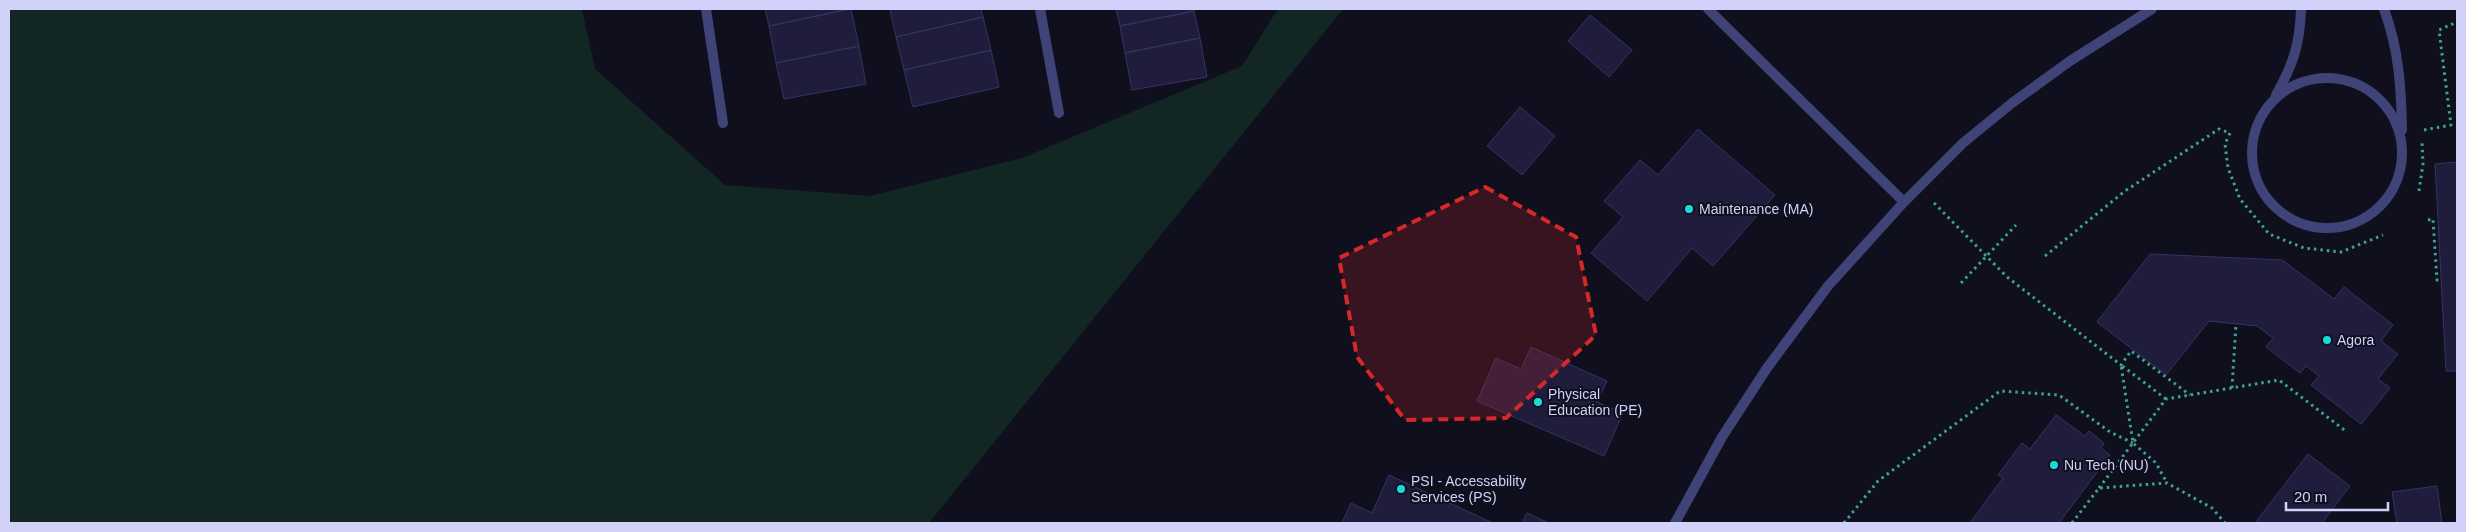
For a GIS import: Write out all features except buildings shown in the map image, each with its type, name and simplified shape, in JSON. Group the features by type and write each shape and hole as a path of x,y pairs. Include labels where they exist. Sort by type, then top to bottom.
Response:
{"street":[{"path":"706,9 723,123"},
{"path":"1040,9 1060,113"},
{"path":"1708,9 1904,202"},
{"path":"1675,523 1722,437 1767,368 1828,286 1904,202 1963,143 2012,103 2070,61 2152,9"},
{"path":"2301,9 2298,45 2290,70 2263,114 2255,134 2252,157 2254,172 2267,200 2278,210 2303,226 2319,229 2348,226 2374,213 2393,191 2402,163 2400,73 2394,37 2384,9"},
{"path":"2272,102 2283,92 2310,80 2339,78 2354,82 2367,88 2388,108 2396,120 2403,149"}],"path":[{"path":"2419,191 2423,164 2422,130 2451,125 2439,30 2457,22"},
{"path":"2045,256 2125,191 2219,129 2230,133 2225,144 2228,168 2240,199 2269,234 2304,248 2342,252 2383,235"},
{"path":"1928,198 2007,277 2166,399 2279,380 2347,432"},
{"path":"2428,220 2433,219 2437,280 2441,279"},
{"path":"1961,283 2016,225"},
{"path":"2232,388 2236,324"},
{"path":"2133,443 2121,364 2131,351 2190,396"},
{"path":"1844,523 1878,481 2000,391 2059,395 2110,432 2133,443 2156,463 2168,484 2212,508 2224,523"},
{"path":"2072,523 2166,399"},
{"path":"2099,488 2168,484"}],"highlighted area":[{"path":"1485,187 1576,237 1596,335 1506,418 1405,420 1357,357 1339,258"}],"green space":[{"path":"9,9 582,9 595,69 725,185 870,196 1022,158 1242,66 1278,9 1343,9 929,523 9,523"}],"place":[{"name":"Maintenance (MA)","path":"1689,209"},
{"name":"Agora","path":"2327,340"},
{"name":"Physical Education (PE)","path":"1538,402"},
{"name":"Nu Tech (NU)","path":"2054,465"},
{"name":"PSI - Accessability Services (PS)","path":"1401,489"}]}
